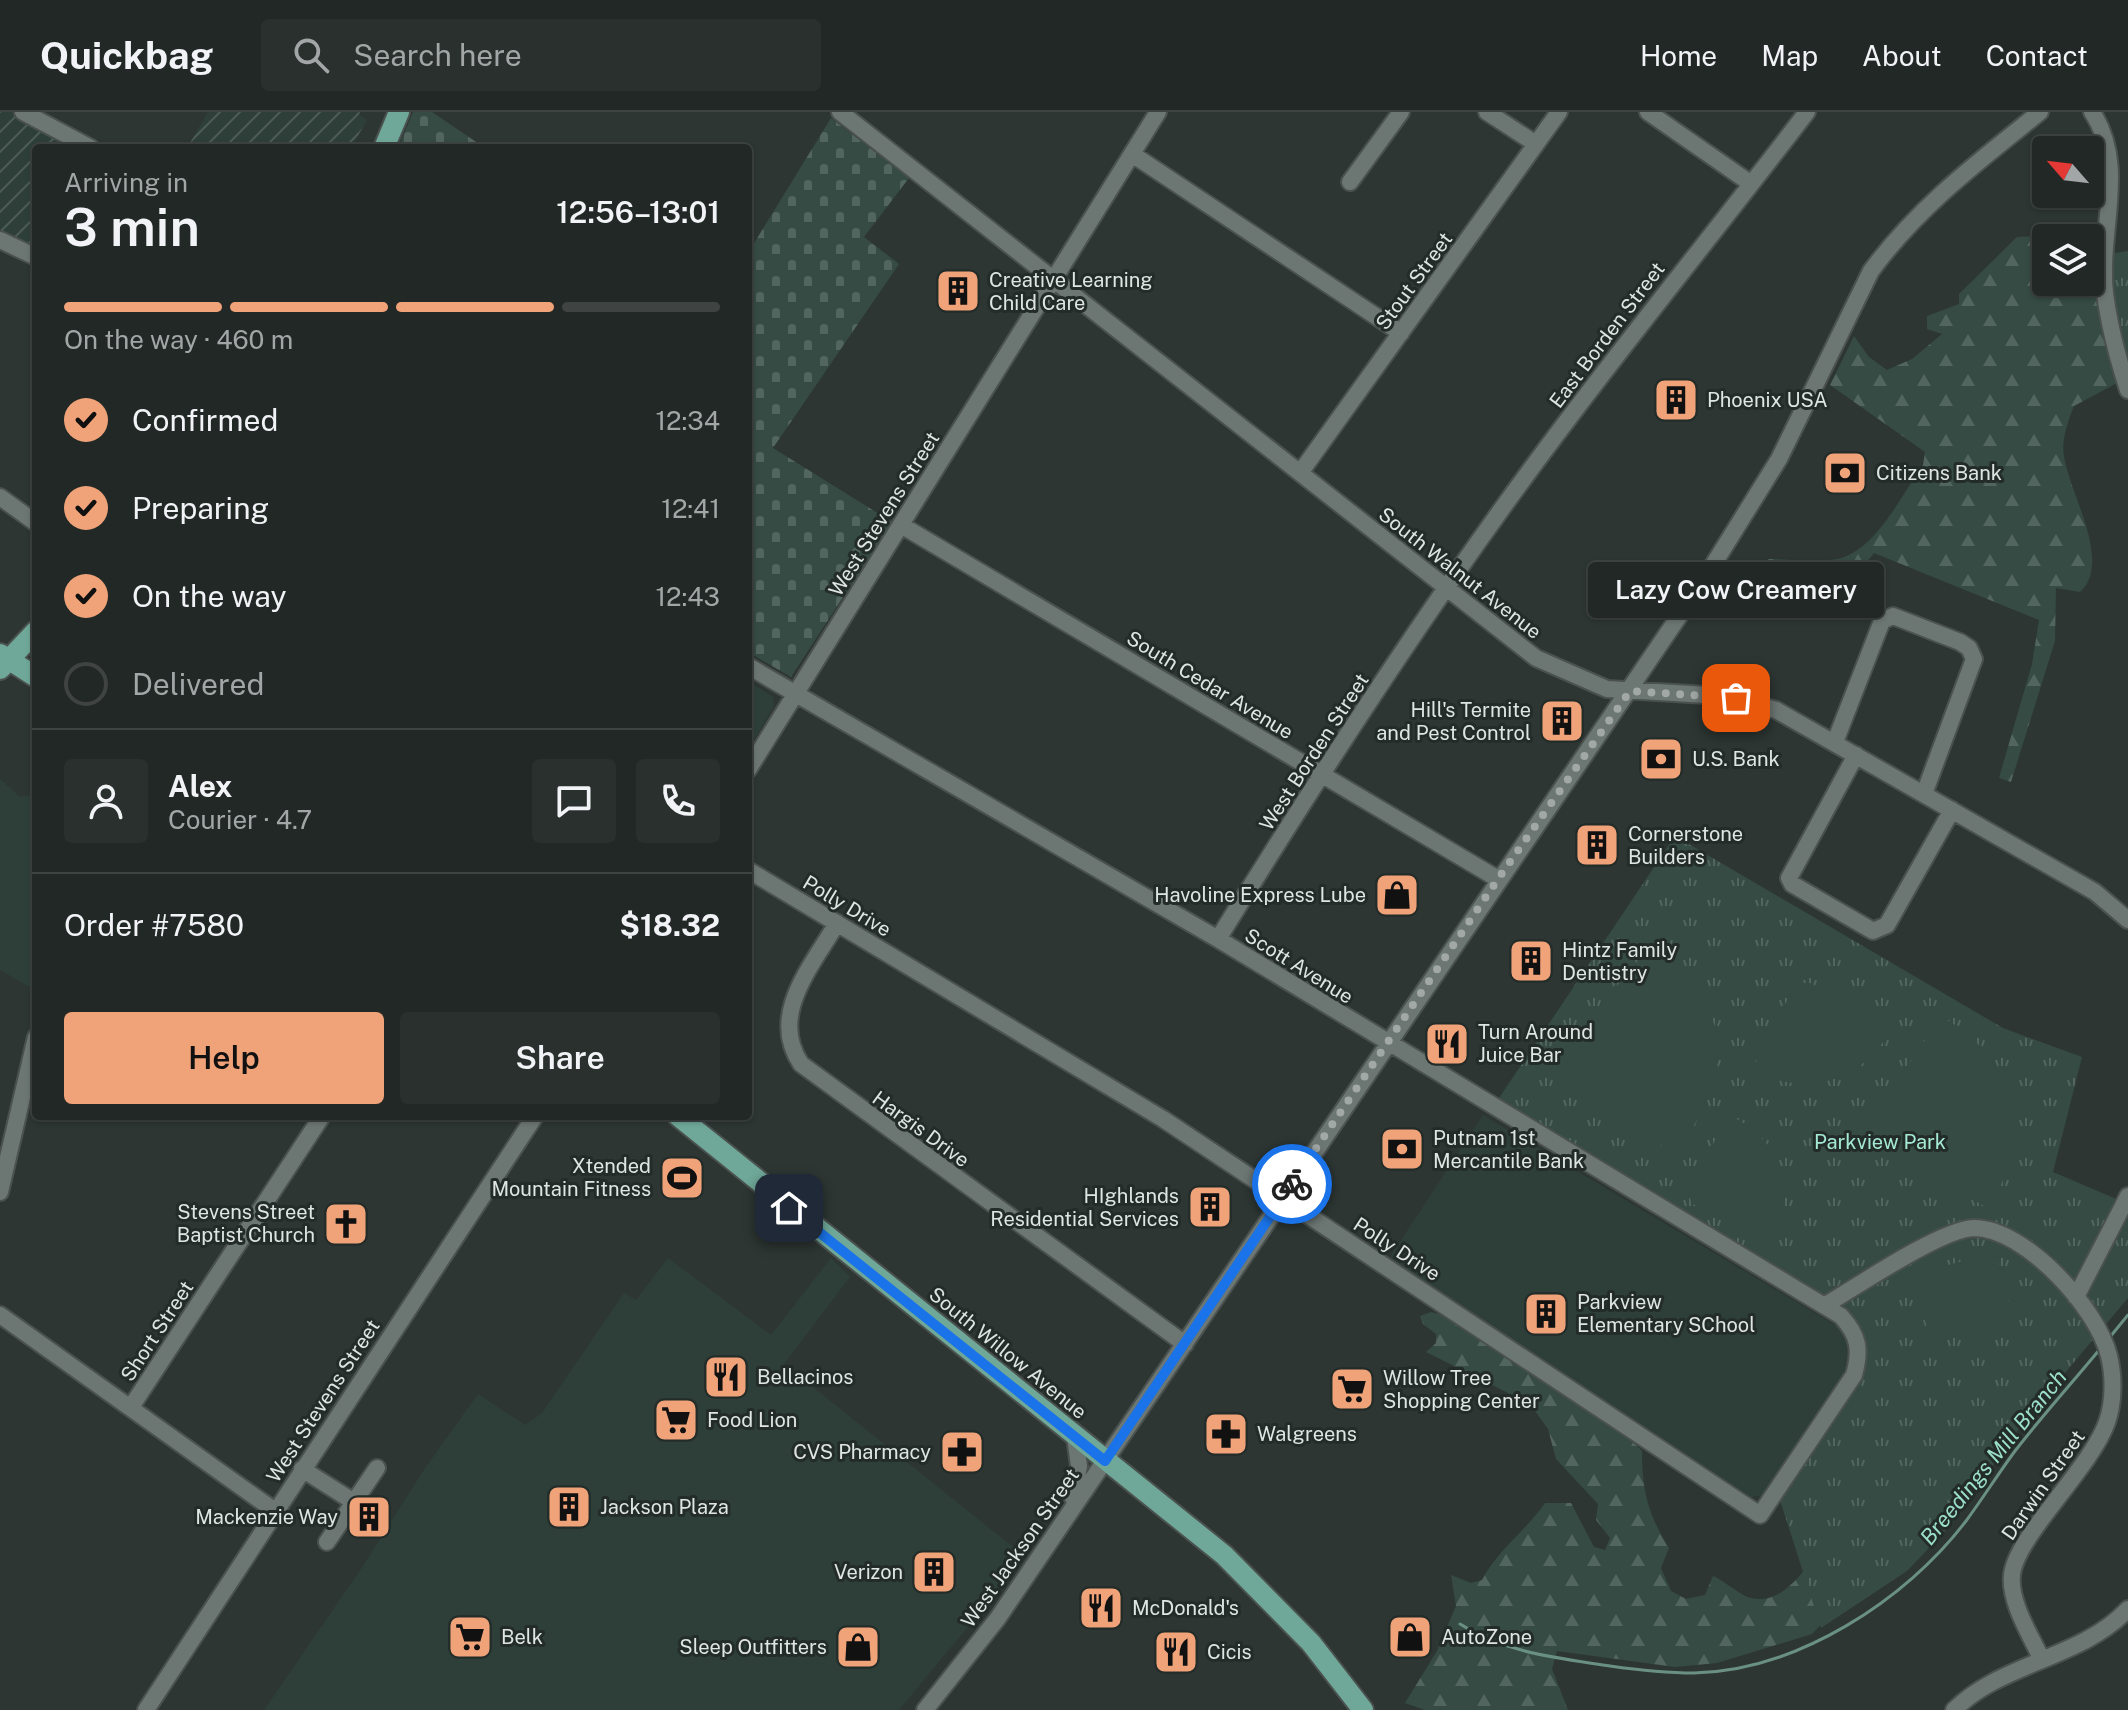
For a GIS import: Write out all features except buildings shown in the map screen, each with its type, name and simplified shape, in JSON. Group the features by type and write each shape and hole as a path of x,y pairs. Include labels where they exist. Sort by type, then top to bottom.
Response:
{"main road":[{"path":"386,144 399,112"},
{"path":"32,635 3,661 32,675"},
{"name":"South Willow Avenue","path":"683,1120 1258,1587 1311,1643 1363,1710"}],"street":[{"path":"23,112 83,144"},
{"path":"1350,182 1401,112"},
{"path":"1487,112 1536,144"},
{"name":"Stout Street","path":"1300,473 1559,112"},
{"path":"1648,112 1750,183"},
{"name":"East Borden Street","path":"1446,588 1618,351 1807,112"},
{"name":"West Jackson Street","path":"925,1710 998,1618 1498,879 1630,691 1779,459 1871,271 1888,248 1947,187 2040,112"},
{"path":"2092,112 2103,124 2116,162 2105,291 2128,390"},
{"name":"South Walnut Avenue","path":"846,114 1446,588 1555,669 1607,689 1748,700 1798,720 2095,892 2128,920"},
{"name":"West Stevens Street","path":"752,763 1055,280 1132,154 1151,115"},
{"path":"1132,154 1401,333"},
{"path":"0,240 32,255"},
{"path":"0,497 32,520"},
{"name":"South Cedar Avenue","path":"901,525 1498,879"},
{"name":"West Borden Street","path":"1218,939 1322,774 1446,588"},
{"path":"1835,742 1882,621 1893,616 1960,642 1969,648 1974,659 1924,794"},
{"name":"Scott Avenue","path":"752,668 1218,939 1388,1045 1824,1306"},
{"path":"1856,755 1789,878 1792,884 1873,931 1887,925 1952,810"},
{"name":"Polly Drive","path":"752,872 1163,1119 1760,1515 1854,1375 1860,1352 1854,1330 1841,1316 1824,1306"},
{"name":"Hargis Drive","path":"837,923 795,996 789,1013 786,1027 791,1049 801,1064 1185,1344"},
{"path":"0,1192 32,1054"},
{"name":"Short Street","path":"131,1407 319,1120"},
{"name":"West Stevens Street","path":"146,1710 532,1120"},
{"path":"2076,1297 2128,1196"},
{"name":"Darwin Street","path":"1824,1306 1943,1237 1972,1228 1991,1231 2017,1242 2076,1297 2104,1344 2113,1394 2098,1445 2019,1553 2012,1575 2015,1598 2042,1660"},
{"path":"0,1315 275,1511"},
{"path":"1066,1518 1078,1483 1075,1437"},
{"path":"327,1542 377,1468"},
{"path":"302,1469 354,1502"},
{"path":"1954,1710 1972,1694 2089,1641 2112,1626 2128,1609"}],"shaded area":[{"path":"0,112 13,112 70,144 32,144 32,247 0,233"},
{"path":"208,112 360,112 359,115 367,120 353,144 189,144"},
{"path":"752,684 773,697 774,706 752,743"},
{"path":"0,779 20,797 32,795 32,989 0,970"},
{"path":"1483,1115 1845,1331 1852,1339 1851,1365 1762,1495 1748,1498 1738,1494 1390,1257"},
{"path":"668,1258 771,1335 831,1258 850,1277 784,1364 1022,1554 986,1605 899,1710 264,1710 478,1394 525,1425 542,1413 624,1293 636,1300"}],"green space":[{"path":"413,112 432,112 479,144 400,144"},
{"path":"831,118 909,178 864,237 899,264 773,448 892,522 791,677 752,654 752,246"},
{"path":"2032,236 2032,296 2104,296 2104,255 2128,251 2128,381 2119,382 2074,406 2067,424 2064,456 2091,546 2092,563 2089,579 2080,592 2056,588 2055,641 2011,782 1999,778 2032,664 2039,620 1874,553 1845,589 1778,573 1768,559 1820,561 1851,554 1875,534 1897,506 1923,465 1925,452 1830,385 1854,336 1869,357 1887,370 1912,359 1942,334 1927,329 1927,316 1959,304 1959,294 2017,237"},
{"path":"2108,254 2128,264 2128,390 2119,362"},
{"name":"Parkview Park","path":"1675,836 2003,1028 2082,1057 2053,1172 2128,1204 2128,1298 2026,1419 1949,1527 1907,1571 1821,1628 1779,1497 1843,1403 1863,1366 1866,1346 1856,1324 1845,1309 1497,1101"},
{"path":"1660,935 1710,1014 1718,1039 1712,1084 1678,1156 1564,1083 1558,1068 1562,1051"},
{"path":"1808,982 1893,1026 1866,1061 1832,1080 1793,1083 1751,1071 1794,987"},
{"path":"1940,1016 1966,1034 1986,1054 2001,1076 2010,1100 2013,1126 2010,1153 2003,1181 1990,1209 1867,1142 1865,1133"},
{"path":"1728,1114 1762,1138 1781,1168 1785,1185 1784,1203 1768,1242 1691,1203 1689,1193"},
{"path":"1995,1252 2014,1321 1931,1343 1913,1275"},
{"path":"1431,1312 1442,1315 1624,1433 1642,1451 1648,1502 1669,1548 1661,1568 1671,1591 1686,1599 1705,1595 1713,1576 1747,1597 1768,1598 1790,1585 1808,1566 1840,1604 1812,1634 1717,1663 1675,1667 1557,1651 1552,1669 1568,1710 1425,1710 1405,1703 1437,1651 1456,1606 1451,1575 1471,1583 1482,1580 1496,1559 1545,1503 1571,1503 1594,1547 1605,1550 1610,1538 1596,1520 1598,1504 1556,1459 1548,1429 1530,1404 1426,1352 1436,1343 1436,1334 1423,1324 1420,1316"}],"waterway":[{"name":"Breedings Mill Branch","path":"2110,1337 2128,1315"},
{"name":"Breedings Mill Branch","path":"1460,1624 1495,1642 1532,1653 1610,1666 1673,1672 1733,1669 1772,1660 1810,1645 1881,1603 1913,1578 1941,1550 1966,1521 2025,1438 2100,1349"}],"way so far":[{"path":"1292,1184 1498,879 1630,691 1736,698"}],"place":[{"name":"Creative Learning Child Care","path":"958,291"},
{"name":"Phoenix USA","path":"1676,400"},
{"name":"Citizens Bank","path":"1845,473"},
{"name":"Lazy Cow Creamery","path":"1736,698"},
{"name":"Hill's Termite and Pest Control","path":"1562,721"},
{"name":"U.S. Bank","path":"1661,759"},
{"name":"Cornerstone Builders","path":"1597,845"},
{"name":"Havoline Express Lube","path":"1397,895"},
{"name":"Hintz Family Dentistry","path":"1531,961"},
{"name":"Turn Around Juice Bar","path":"1447,1044"},
{"name":"Putnam 1st Mercantile Bank","path":"1402,1149"},
{"name":"Xtended Mountain Fitness","path":"682,1178"},
{"name":"HIghlands Residential Services","path":"1210,1207"},
{"name":"Stevens Street Baptist Church","path":"346,1224"},
{"name":"Parkview Elementary SChool","path":"1546,1314"},
{"name":"Bellacinos","path":"726,1377"},
{"name":"Willow Tree Shopping Center","path":"1352,1389"},
{"name":"Food Lion","path":"676,1420"},
{"name":"Walgreens","path":"1226,1434"},
{"name":"CVS Pharmacy","path":"962,1452"},
{"name":"Jackson Plaza","path":"569,1507"},
{"name":"Mackenzie Way","path":"369,1517"},
{"name":"Verizon","path":"934,1572"},
{"name":"McDonald's","path":"1101,1608"},
{"name":"Belk","path":"470,1637"},
{"name":"AutoZone","path":"1410,1637"},
{"name":"Sleep Outfitters","path":"858,1647"},
{"name":"Cicis","path":"1176,1652"}],"route":[{"path":"789,1208 1105,1461 1292,1184"}]}
